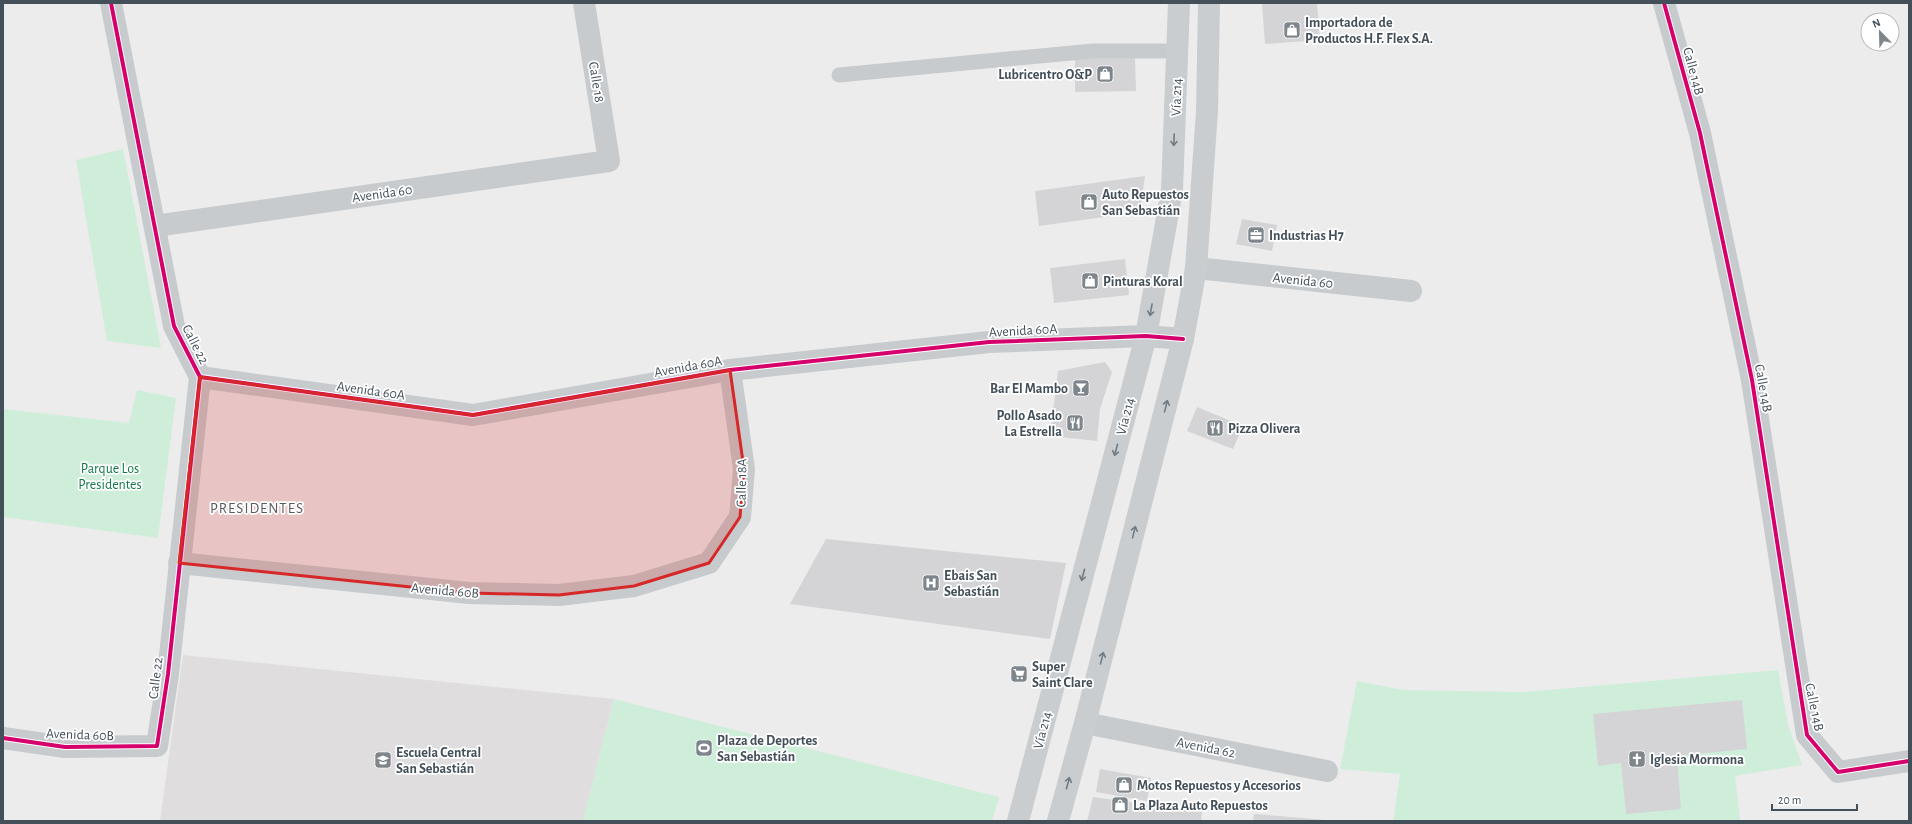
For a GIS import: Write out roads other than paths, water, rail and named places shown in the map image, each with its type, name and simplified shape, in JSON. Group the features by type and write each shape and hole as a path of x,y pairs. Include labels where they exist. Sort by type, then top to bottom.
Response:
{"main road":[{"name":"Vía 214","path":"1018,821 1146,336 1172,190 1179,3"},
{"path":"1058,821 1085,722 1183,339 1196,268 1208,111 1210,3"}],"street":[{"name":"Calle 22","path":"111,3 174,326 200,377 168,674 157,746"},
{"name":"Calle 18","path":"584,3 609,161"},
{"name":"Calle 14B","path":"1664,3 1700,133 1752,380 1807,736 1838,772 1909,761"},
{"name":"Avenida 60","path":"154,226 609,161"},
{"name":"Avenida 60","path":"1196,268 1411,291"},
{"name":"Avenida 60A","path":"200,377 473,415 730,370 989,342 1146,336 1183,339"},
{"name":"Calle 18A","path":"709,563 740,517 744,469 730,370"},
{"name":"Avenida 60B","path":"179,563 469,594 559,595 634,586 709,563"},
{"name":"Avenida 62","path":"1085,722 1327,771"},
{"name":"Avenida 60B","path":"3,738 64,747 157,746"}],"lane":[{"path":"839,74 1093,52 1178,51"}],"place":[{"name":"Importadora de Productos H.F. Flex S.A.","path":"1292,30"},
{"name":"Lubricentro O&P","path":"1105,74"},
{"name":"Auto Repuestos San Sebastián","path":"1089,202"},
{"name":"Industrias H7","path":"1256,235"},
{"name":"Pinturas Koral","path":"1090,281"},
{"name":"Bar El Mambo","path":"1081,388"},
{"name":"Pollo Asado La Estrella","path":"1075,423"},
{"name":"Pizza Olivera","path":"1215,428"},
{"name":"Ebais San Sebastián","path":"931,583"},
{"name":"Super Saint Clare","path":"1019,674"},
{"name":"Plaza de Deportes San Sebastián","path":"704,748"},
{"name":"Iglesia Mormona","path":"1637,759"},
{"name":"Escuela Central San Sebastián","path":"383,760"},
{"name":"Motos Repuestos y Accesorios","path":"1124,785"},
{"name":"La Plaza Auto Repuestos","path":"1120,805"}],"district":[{"name":"PRESIDENTES","path":"257,508"}],"park label":[{"name":"Parque Los Presidentes","path":"110,476"}]}
